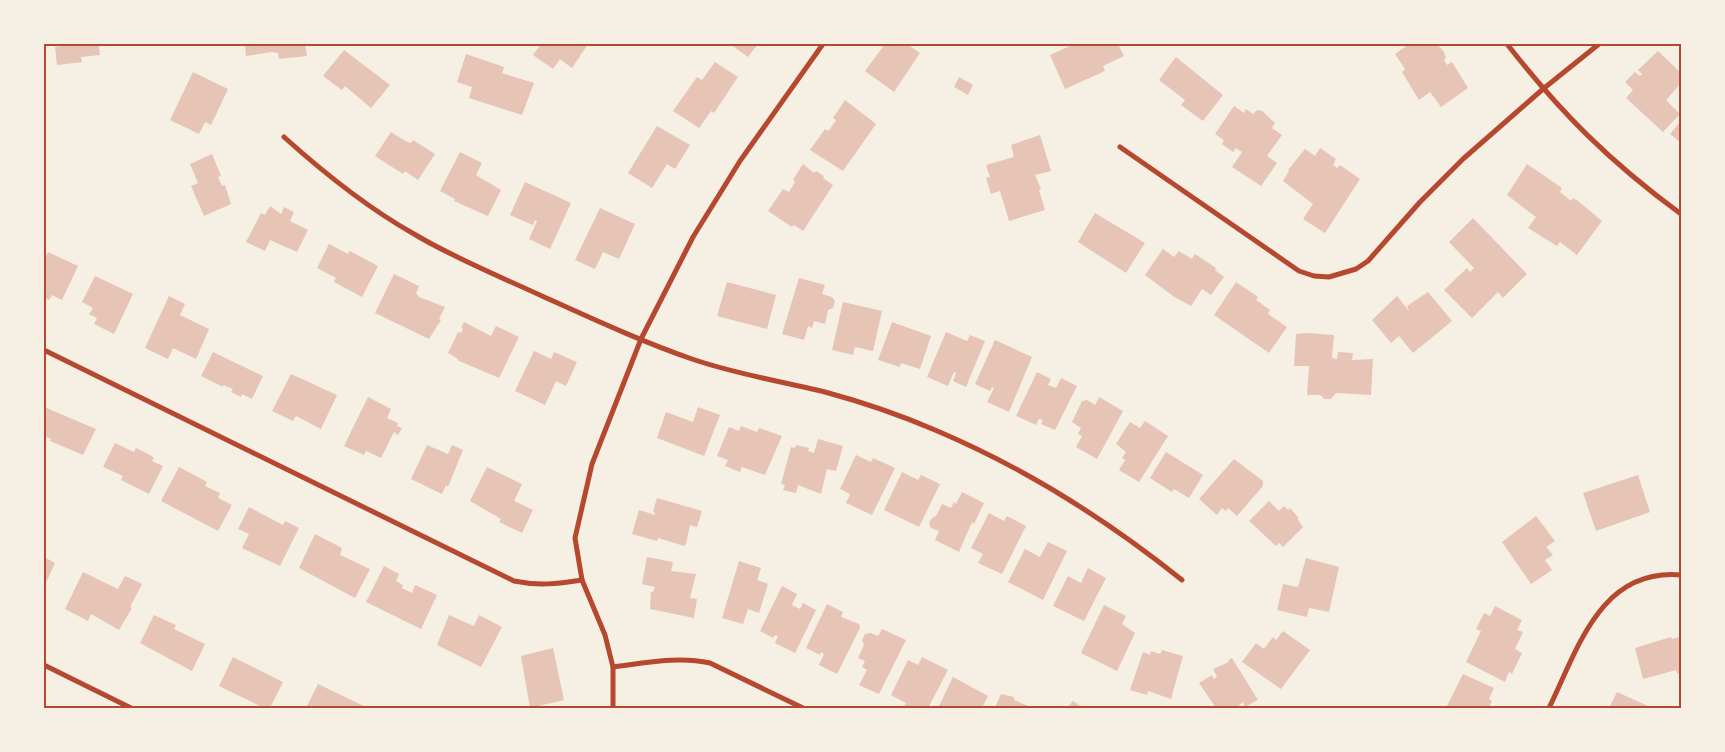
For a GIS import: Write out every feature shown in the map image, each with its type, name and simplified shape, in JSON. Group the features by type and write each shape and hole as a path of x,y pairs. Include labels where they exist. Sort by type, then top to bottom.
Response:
{"street":[{"path":"613,708 612,668 605,635 582,580 575,538 592,464 641,339 693,237 740,161 823,44"},
{"path":"1507,44 1543,89 1593,143 1639,183 1681,214"},
{"path":"1120,146 1299,271 1314,276 1329,277 1356,269 1368,261 1420,202 1463,159 1543,89 1599,44"},
{"path":"284,137 324,173 368,206 414,235 511,282 641,339 692,359 836,396 889,412 943,433 993,456 1050,486 1105,521 1182,580"},
{"path":"44,350 514,581 534,585 549,585 582,580"},
{"path":"1549,708 1594,618 1604,605 1617,592 1646,578 1668,574 1681,575"},
{"path":"612,668 679,659 696,660 710,663 803,708"},
{"path":"44,665 131,708"}],"building":[{"path":"61,44 107,45 99,46 100,55 81,57 82,62 57,65 55,47 61,46"},
{"path":"245,44 305,44 307,56 279,59 278,53 272,52 246,56"},
{"path":"541,44 588,44 572,68 560,59 553,69 533,55"},
{"path":"730,44 758,44 748,57"},
{"path":"885,44 907,44 920,53 894,92 865,71"},
{"path":"1074,44 1118,44 1124,56 1103,66 1105,71 1065,89 1050,55"},
{"path":"1409,44 1437,44 1444,52 1446,58 1444,60 1447,65 1452,62 1468,88 1441,107 1430,92 1419,100 1402,72 1405,69 1395,54"},
{"path":"344,50 390,85 371,108 345,86 342,90 323,76"},
{"path":"1658,51 1681,73 1681,83 1666,100 1680,114 1663,132 1626,98 1633,90 1625,82 1635,72 1640,76 1642,74 1638,70"},
{"path":"466,54 504,67 502,73 534,83 522,115 469,98 472,87 457,82"},
{"path":"1176,57 1223,95 1203,121 1181,105 1185,100 1159,80"},
{"path":"715,62 738,77 714,113 711,111 699,128 673,111 697,77 702,80"},
{"path":"193,72 228,89 211,125 205,122 199,134 170,120"},
{"path":"959,77 973,85 968,95 954,87"},
{"path":"845,100 876,124 843,171 810,150 825,129 828,131 830,129 836,120 833,118"},
{"path":"1234,106 1244,113 1246,109 1253,114 1257,110 1262,111 1275,123 1272,128 1282,135 1267,156 1277,163 1261,186 1232,167 1242,152 1236,148 1233,152 1222,144 1224,140 1215,134"},
{"path":"1681,121 1681,143 1670,134"},
{"path":"657,126 690,145 675,169 667,164 652,188 628,173"},
{"path":"391,132 407,142 411,143 413,140 435,154 418,180 405,171 403,174 375,156"},
{"path":"1040,135 1051,171 1035,175 1041,189 1039,190 1045,210 1009,221 1000,191 991,194 986,178 990,177 986,165 1014,157 1011,145"},
{"path":"1320,148 1336,159 1333,165 1337,168 1340,165 1360,179 1325,233 1303,219 1313,204 1283,181 1288,170 1305,149 1315,156"},
{"path":"460,152 482,163 476,175 501,190 488,216 454,201 455,199 440,191"},
{"path":"212,154 221,176 218,177 222,186 225,185 231,204 204,216 191,186 198,183 190,164"},
{"path":"803,164 814,173 816,171 824,176 823,178 833,185 803,231 794,225 792,227 768,211 783,189 789,192 795,182 793,180"},
{"path":"1527,164 1562,188 1560,192 1571,201 1573,198 1578,201 1602,221 1577,255 1560,242 1557,246 1528,228 1536,217 1507,195"},
{"path":"525,182 571,203 550,249 529,239 537,221 535,220 533,225 510,215"},
{"path":"270,206 281,214 284,207 294,212 290,221 308,230 297,252 270,240 265,251 246,242 261,213 265,215"},
{"path":"600,208 635,224 619,259 603,252 595,269 575,260"},
{"path":"1095,213 1145,243 1126,273 1078,242"},
{"path":"1473,218 1527,274 1503,298 1498,292 1472,318 1444,290 1467,268 1470,272 1474,268 1449,242"},
{"path":"329,244 348,254 350,251 378,266 362,297 334,282 336,278 317,268"},
{"path":"1163,249 1174,257 1179,251 1192,259 1195,254 1216,268 1215,270 1224,277 1211,295 1202,289 1191,306 1173,296 1145,275"},
{"path":"48,252 78,266 62,300 52,295 49,300 44,298 44,261"},
{"path":"394,274 419,286 416,293 419,297 445,307 439,319 441,320 429,339 375,313"},
{"path":"95,276 133,294 114,334 94,324 97,318 89,314 93,308 82,302"},
{"path":"799,278 825,285 822,294 832,297 835,301 833,308 828,310 825,324 814,321 812,328 808,326 804,340 782,334"},
{"path":"727,282 776,295 767,329 717,316"},
{"path":"1236,282 1258,297 1256,300 1270,310 1268,314 1287,327 1269,353 1214,315"},
{"path":"1428,292 1452,321 1413,353 1399,336 1391,343 1372,320 1397,296 1409,311 1407,306"},
{"path":"169,296 185,304 180,315 209,329 196,359 173,348 168,359 145,348"},
{"path":"843,302 882,311 873,351 855,347 853,355 832,350"},
{"path":"464,322 491,336 496,326 519,337 499,378 457,360 448,353 458,332 461,333"},
{"path":"892,322 931,336 920,369 901,363 900,367 878,360"},
{"path":"946,332 967,341 970,335 985,341 966,387 953,381 956,373 954,372 948,386 927,377"},
{"path":"1296,334 1334,335 1332,358 1337,359 1338,352 1353,353 1352,360 1373,359 1371,395 1336,393 1331,399 1324,399 1321,395 1307,395 1309,366 1294,366"},
{"path":"995,340 1032,357 1009,412 987,402 994,388 992,387 990,391 975,384"},
{"path":"534,351 551,359 554,352 577,362 566,386 556,381 545,405 515,391"},
{"path":"213,352 263,376 252,399 242,394 241,397 231,392 233,389 223,385 223,387 201,376"},
{"path":"1037,372 1051,379 1048,385 1056,388 1061,378 1077,386 1055,430 1041,424 1043,420 1039,419 1036,425 1016,416"},
{"path":"291,374 337,395 321,429 296,416 293,421 272,411"},
{"path":"368,397 391,409 387,418 398,423 397,426 402,428 398,435 394,432 381,458 366,451 364,455 344,446"},
{"path":"1099,397 1123,411 1097,459 1076,447 1082,436 1078,434 1081,428 1072,422 1082,401 1087,400 1095,405"},
{"path":"44,407 96,429 83,455 50,441 51,439 44,436"},
{"path":"698,407 720,415 704,456 657,438 666,412 693,422"},
{"path":"1145,421 1168,436 1139,482 1119,470 1125,460 1122,458 1126,452 1116,444 1130,422 1140,428"},
{"path":"741,426 757,432 759,428 782,436 765,475 742,467 740,472 725,466 728,460 717,456 729,427 739,431"},
{"path":"818,439 843,446 836,471 827,469 821,494 798,485 796,493 783,490 785,485 781,484 791,447 795,448 796,445 809,448 808,451 814,453"},
{"path":"115,443 134,452 136,448 154,458 152,461 163,466 149,494 121,480 123,476 103,467"},
{"path":"427,445 448,454 452,445 463,450 448,487 446,485 442,494 411,479"},
{"path":"1166,452 1203,475 1189,498 1174,489 1172,492 1150,478"},
{"path":"856,455 871,462 873,458 895,468 872,515 846,503 850,494 840,489"},
{"path":"1234,459 1263,481 1263,486 1237,516 1228,508 1226,511 1222,508 1217,515 1199,499"},
{"path":"179,467 207,482 205,486 220,493 218,498 232,505 218,531 161,501"},
{"path":"487,467 522,484 514,501 533,510 522,533 499,522 501,519 470,501"},
{"path":"902,472 918,480 921,475 940,484 919,527 884,510"},
{"path":"1638,475 1650,512 1596,531 1583,493"},
{"path":"962,492 984,503 974,524 972,522 959,552 935,540 939,531 931,528 929,523 936,516 942,504 951,508 954,502 956,504"},
{"path":"657,498 702,511 697,527 690,525 684,546 658,538 657,541 632,534 639,510 655,515 653,512"},
{"path":"1269,501 1279,511 1284,506 1288,510 1290,508 1298,517 1303,527 1283,547 1279,543 1276,546 1249,521"},
{"path":"249,507 283,525 285,521 299,528 280,566 242,548 249,534 238,529"},
{"path":"989,513 1004,521 1007,516 1026,526 1002,574 978,563 983,554 971,548"},
{"path":"1536,516 1555,541 1546,547 1553,555 1545,560 1552,570 1531,584 1502,542"},
{"path":"315,534 342,548 340,555 370,569 355,598 299,568"},
{"path":"1048,542 1067,551 1043,600 1008,582 1025,549 1040,557"},
{"path":"44,557 55,563 44,587"},
{"path":"647,557 673,562 671,571 696,574 690,598 697,599 694,618 650,609 651,592 653,592 655,587 642,584"},
{"path":"1306,558 1339,567 1329,612 1309,608 1307,617 1277,610 1283,584 1298,587"},
{"path":"739,561 761,568 757,580 768,584 759,613 748,609 743,624 722,618"},
{"path":"384,566 399,574 396,581 403,585 402,588 412,593 415,585 437,595 421,629 366,602"},
{"path":"1088,568 1106,578 1084,621 1053,606 1068,576 1081,583"},
{"path":"83,572 118,589 125,576 142,584 130,607 132,608 119,630 91,614 88,621 65,609"},
{"path":"782,586 797,594 792,605 800,609 803,603 816,610 795,653 775,643 778,636 775,635 773,638 760,631"},
{"path":"827,604 843,612 841,617 859,624 860,628 837,674 819,665 824,654 821,652 820,655 806,648"},
{"path":"1104,605 1126,616 1122,624 1135,633 1117,671 1081,653"},
{"path":"1495,606 1522,620 1517,630 1523,632 1515,649 1522,653 1512,674 1509,672 1505,682 1466,662 1481,631 1476,629 1484,613 1490,616"},
{"path":"154,615 176,625 174,629 205,644 192,671 140,643"},
{"path":"449,615 474,626 479,615 502,627 481,667 437,645"},
{"path":"882,629 906,640 879,694 859,685 867,670 862,667 865,661 858,658 864,645 862,640 865,634 871,633 878,636"},
{"path":"1283,631 1310,650 1281,689 1242,662 1256,643 1264,649 1273,637 1276,640"},
{"path":"1671,637 1672,639 1681,637 1681,672 1677,674 1676,670 1643,679 1635,648"},
{"path":"553,648 564,700 530,708 521,656"},
{"path":"1162,650 1183,656 1171,699 1148,691 1147,695 1130,690 1143,652 1150,655 1151,651 1160,654"},
{"path":"233,657 283,682 270,708 264,708 219,686"},
{"path":"922,657 948,670 928,708 908,708 904,706 906,703 891,695 908,660 918,665"},
{"path":"1232,658 1258,700 1245,707 1243,702 1236,708 1216,708 1199,683 1212,675 1214,679 1217,677 1213,669 1229,662 1228,660"},
{"path":"1463,674 1494,688 1489,699 1492,701 1489,708 1446,708"},
{"path":"953,677 988,696 982,708 938,708"},
{"path":"318,684 368,708 306,708"},
{"path":"1617,692 1648,706 1646,708 1609,708"},
{"path":"1001,694 1014,697 1014,700 1028,706 1026,708 995,708"},
{"path":"1073,701 1083,708 1067,708"}]}
